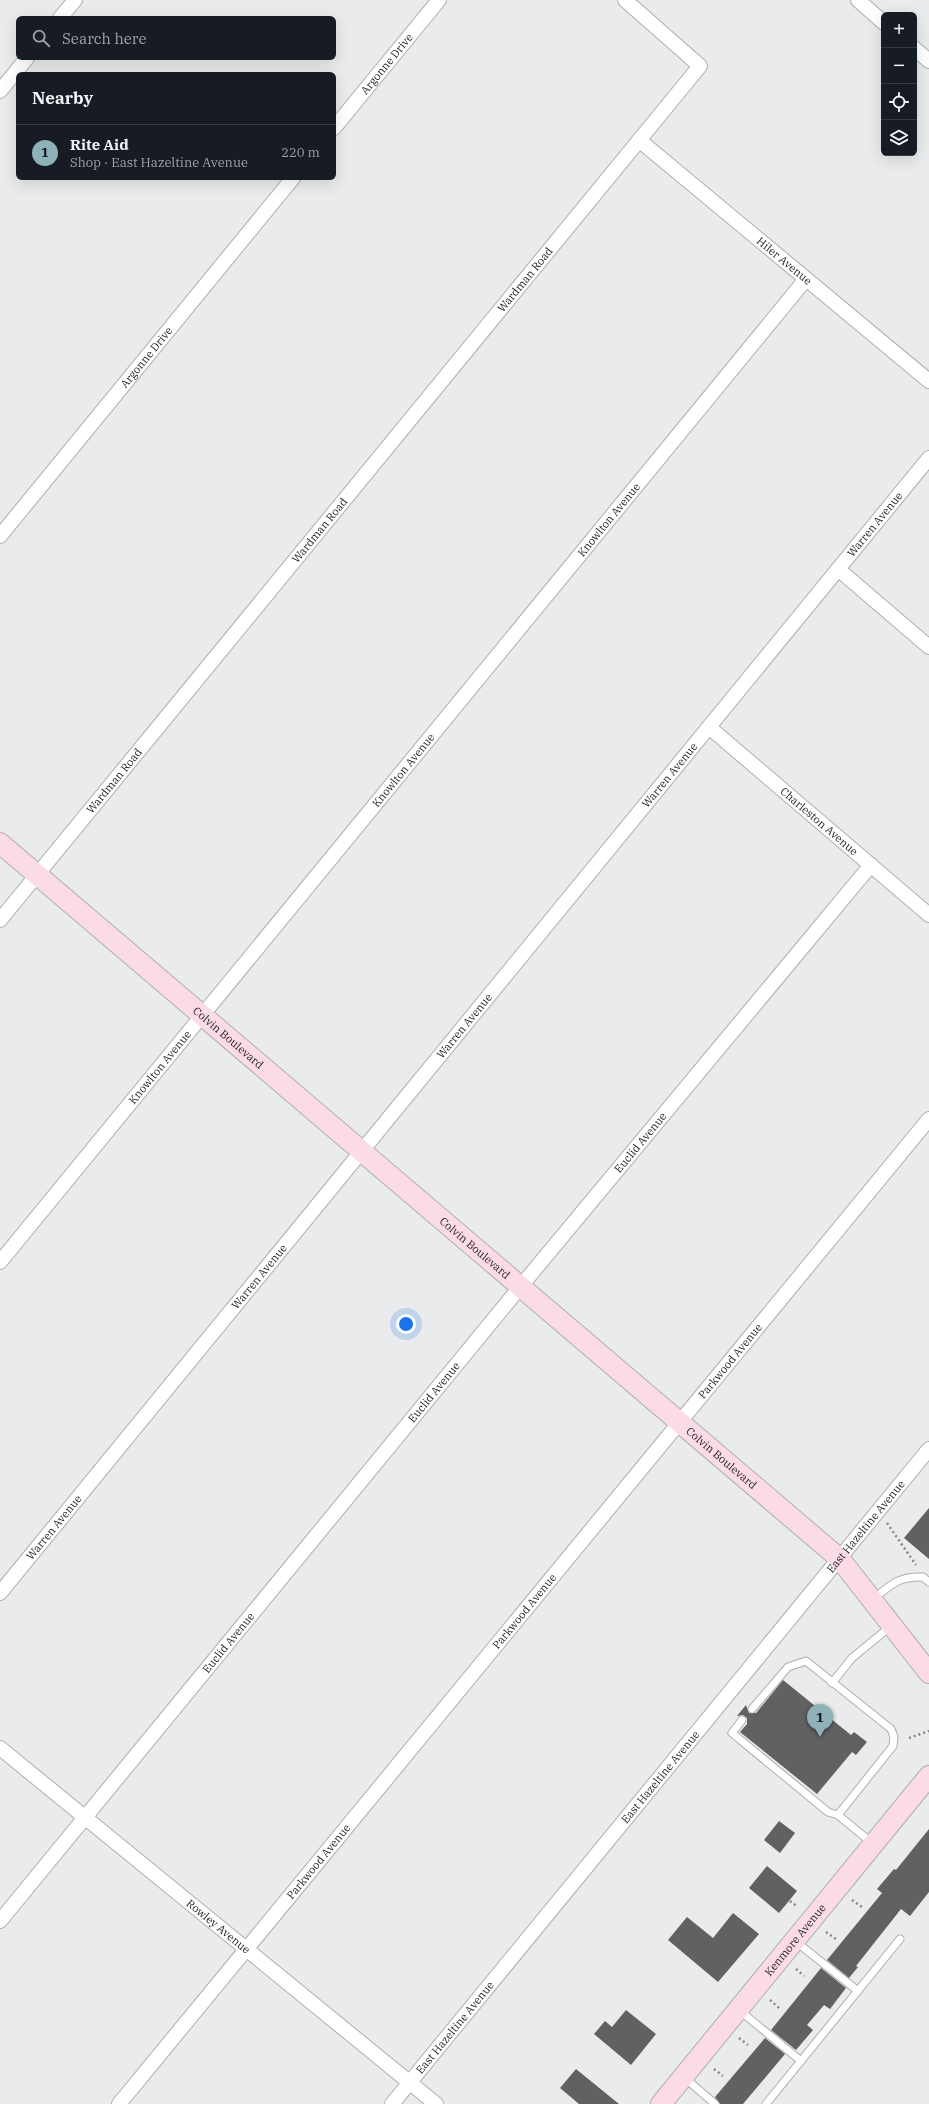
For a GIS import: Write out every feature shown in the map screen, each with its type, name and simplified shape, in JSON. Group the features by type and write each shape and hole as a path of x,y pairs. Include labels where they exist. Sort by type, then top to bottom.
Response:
{"street":[{"path":"62,16 75,0"},
{"name":"Argonne Drive","path":"336,126 439,0"},
{"name":"Wardman Road","path":"0,920 700,66 625,0"},
{"path":"858,0 881,19"},
{"path":"917,51 929,61"},
{"path":"0,92 25,60"},
{"name":"Hiler Avenue","path":"639,140 929,381"},
{"name":"Argonne Drive","path":"0,536 291,180"},
{"name":"Knowlton Avenue","path":"0,1262 806,279"},
{"name":"Warren Avenue","path":"0,1593 363,1152 929,458"},
{"path":"838,569 929,647"},
{"name":"Charleston Avenue","path":"709,727 929,915"},
{"name":"Colvin Boulevard","path":"0,843 840,1559 929,1673"},
{"name":"Euclid Avenue","path":"0,1921 521,1286 871,865"},
{"name":"Parkwood Avenue","path":"120,2104 929,1119"},
{"name":"East Hazeltine Avenue","path":"392,2104 929,1449"},
{"name":"Rowley Avenue","path":"0,1748 436,2104"},
{"name":"Kenmore Avenue","path":"661,2104 929,1776"}],"lane":[{"path":"872,1600 892,1584 908,1577 923,1577 929,1582"},
{"path":"832,1683 852,1658 891,1626"},
{"path":"752,1709 788,1667 806,1661 891,1729 895,1742 838,1815"},
{"path":"742,1720 732,1733 828,1812 838,1815 874,1844"},
{"path":"766,2104 900,1939"},
{"path":"795,1941 858,1992"},
{"path":"738,2009 801,2061"},
{"path":"683,2077 715,2104"}],"path":[{"path":"885,1521 917,1567"},
{"path":"909,1738 929,1731"},
{"path":"849,1897 862,1907"},
{"path":"790,1901 798,1907"},
{"path":"823,1929 836,1940"},
{"path":"792,1966 804,1976"},
{"path":"767,1998 779,2008"},
{"path":"735,2035 748,2045"},
{"path":"710,2066 723,2076"}],"building":[{"path":"929,1508 929,1559 904,1538"},
{"path":"783,1680 851,1735 854,1732 867,1742 856,1755 852,1752 817,1794 740,1732 747,1724 747,1718 743,1715 737,1716 746,1705 749,1713 756,1713"},
{"path":"779,1821 795,1833 780,1853 764,1840"},
{"path":"929,1829 929,1892 910,1916 901,1909 856,1966 858,1967 849,1978 827,1960 882,1893 877,1889 894,1869 896,1870"},
{"path":"767,1866 797,1891 779,1913 749,1888"},
{"path":"733,1913 759,1934 718,1982 668,1940 687,1917 713,1938"},
{"path":"821,1968 846,1988 830,2009 824,2005 807,2025 813,2030 796,2050 771,2030"},
{"path":"626,2010 656,2034 631,2065 594,2034 605,2021 612,2027"},
{"path":"765,2038 785,2054 743,2104 720,2104 715,2097"},
{"path":"576,2069 619,2104 579,2104 560,2088"}],"place":[{"name":"Rite Aid","path":"820,1737"}]}
